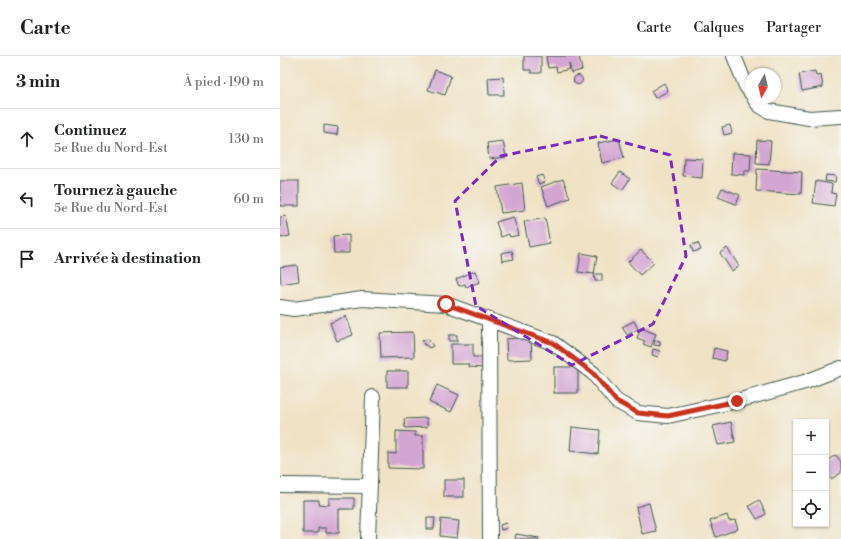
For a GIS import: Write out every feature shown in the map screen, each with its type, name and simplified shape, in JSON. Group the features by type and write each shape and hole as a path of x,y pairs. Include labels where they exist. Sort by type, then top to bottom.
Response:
{"street":[{"path":"734,56 745,84"},
{"path":"758,104 769,111 809,118 841,116"},
{"path":"280,307 294,308 362,299 446,304 553,343 593,373 616,401 638,413 668,416 737,401 808,381 841,368"},
{"path":"489,320 490,539"},
{"path":"368,539 373,396"},
{"path":"280,485 369,486"}],"highlighted area":[{"path":"600,136 670,155 686,256 653,324 572,365 476,306 455,201 501,156"}],"building":[{"path":"524,56 541,56 541,73 531,73 531,70 524,70"},
{"path":"546,56 579,56 582,70 571,73 569,63 570,69 557,72 556,67 548,68"},
{"path":"435,70 451,76 445,95 428,90"},
{"path":"815,71 816,76 821,75 823,87 802,91 799,74"},
{"path":"578,75 583,80 578,85 573,80"},
{"path":"503,77 504,95 489,95 488,78"},
{"path":"664,83 668,91 655,98 651,91"},
{"path":"324,125 338,127 337,135 324,133"},
{"path":"730,125 732,133 724,135 722,127"},
{"path":"619,139 624,158 602,163 598,143"},
{"path":"757,140 771,141 769,164 756,163"},
{"path":"503,141 506,157 489,159 487,143"},
{"path":"732,153 751,154 750,171 744,171 744,175 731,174"},
{"path":"684,158 703,159 702,178 683,176"},
{"path":"757,169 802,172 801,194 756,191"},
{"path":"620,172 630,179 622,190 612,183"},
{"path":"542,175 545,182 539,184 536,177"},
{"path":"826,175 836,176 835,182 825,181"},
{"path":"563,179 570,198 548,206 541,187"},
{"path":"280,181 299,181 299,206 280,206"},
{"path":"816,181 832,184 831,193 836,194 834,206 813,203"},
{"path":"522,183 525,210 501,213 497,187"},
{"path":"722,188 740,195 736,204 718,197"},
{"path":"286,216 290,236 280,238 280,217"},
{"path":"513,217 519,235 510,237 509,234 501,237 496,222"},
{"path":"545,218 550,243 529,247 524,222"},
{"path":"349,235 349,253 334,253 333,236"},
{"path":"698,243 701,250 693,252 691,245"},
{"path":"727,248 739,266 732,271 720,253"},
{"path":"641,250 654,263 640,275 628,262"},
{"path":"512,251 514,259 502,261 501,253"},
{"path":"581,253 597,256 594,274 578,272"},
{"path":"297,265 299,281 281,284 280,267"},
{"path":"475,271 480,282 466,287 465,284 459,286 456,279"},
{"path":"594,274 602,274 602,281 595,281"},
{"path":"346,316 353,335 337,341 330,323"},
{"path":"634,321 638,329 627,335 622,327"},
{"path":"641,328 656,334 651,347 643,344 645,341 637,338"},
{"path":"413,332 414,357 381,358 380,333"},
{"path":"449,335 457,335 457,341 449,341"},
{"path":"531,337 532,359 507,360 506,339"},
{"path":"428,339 433,346 429,348 424,345 422,341"},
{"path":"655,340 660,341 660,346 654,345"},
{"path":"451,344 473,344 473,357 484,357 484,368 469,367 468,364 451,364"},
{"path":"714,348 727,351 725,361 712,358"},
{"path":"653,349 660,351 658,357 652,355"},
{"path":"554,367 578,367 578,393 554,393"},
{"path":"387,371 408,371 408,387 387,387"},
{"path":"437,385 459,395 451,412 429,402"},
{"path":"427,418 427,427 405,428 404,419"},
{"path":"731,422 735,442 718,445 713,426"},
{"path":"572,427 600,430 598,454 570,451"},
{"path":"396,431 415,432 415,436 423,436 423,469 388,468 388,453 396,454"},
{"path":"836,455 841,462 841,473 831,479 829,476 829,459"},
{"path":"444,480 464,480 464,497 444,497"},
{"path":"329,498 354,498 354,509 339,509 339,533 326,533 326,528 318,528 318,533 303,533 303,500 319,500 319,504 329,505"},
{"path":"759,500 766,514 757,519 749,506"},
{"path":"649,503 656,531 642,534 636,507"},
{"path":"727,515 729,521 735,520 738,529 716,537 710,521"},
{"path":"427,518 435,518 434,529 427,529"},
{"path":"441,519 459,521 457,538 440,536"},
{"path":"506,523 507,528 501,530 500,525"},
{"path":"516,534 539,538 539,539 515,539"}],"route":[{"path":"446,304 553,343 593,373 616,401 638,413 668,416 737,401"}]}
